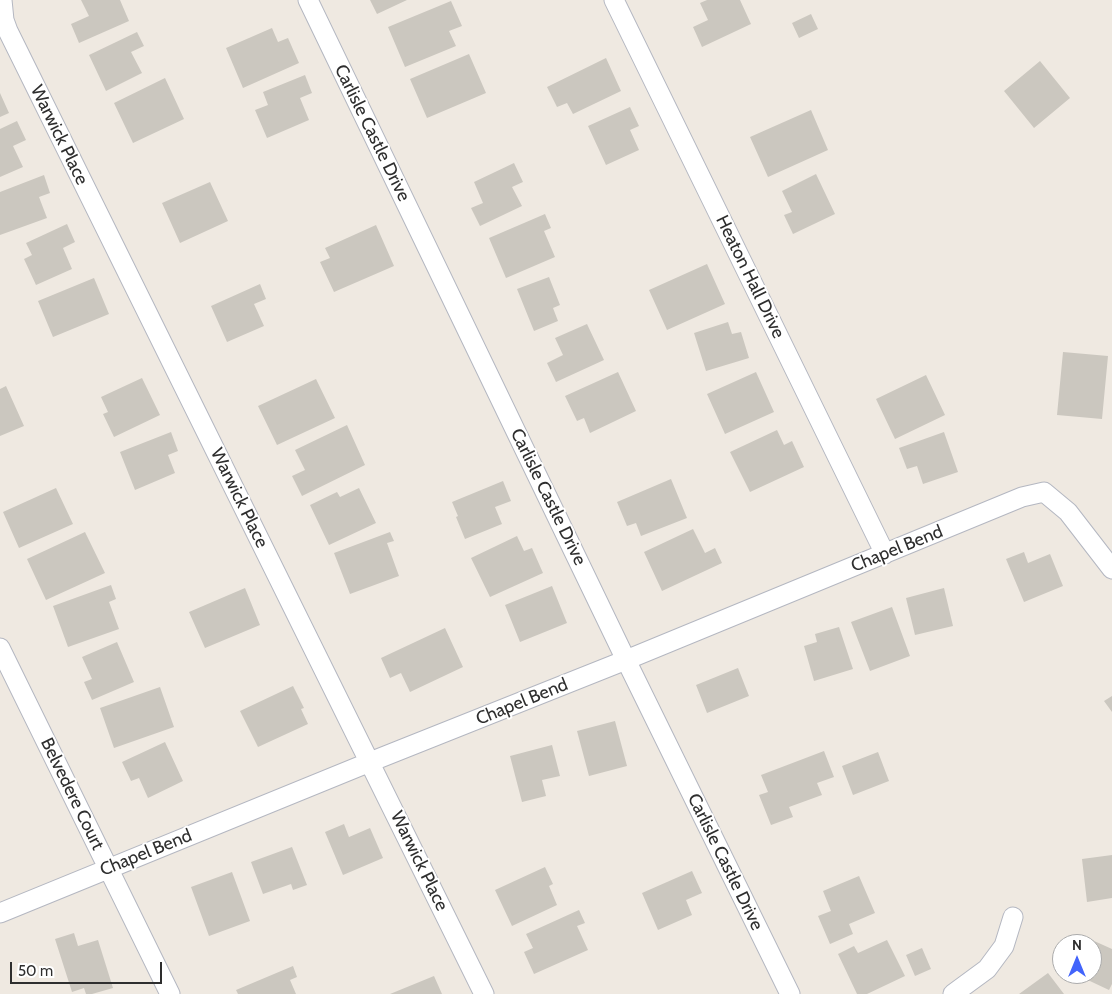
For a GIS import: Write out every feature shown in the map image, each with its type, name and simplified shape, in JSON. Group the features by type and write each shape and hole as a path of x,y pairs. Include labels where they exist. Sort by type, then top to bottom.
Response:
{"street":[{"name":"Warwick Place","path":"2,0 4,20 8,31 484,994"},
{"name":"Carlisle Castle Drive","path":"308,0 626,660 790,994"},
{"name":"Heaton Hall Drive","path":"614,0 886,554"},
{"name":"Chapel Bend","path":"0,913 626,660 1022,497 1044,492 1068,512 1112,568"},
{"name":"Belvedere Court","path":"0,648 170,994"},
{"path":"953,994 987,969 1004,946 1013,917"}],"building":[{"path":"81,0 120,0 129,21 79,43 71,24 89,16"},
{"path":"370,0 407,0 377,14"},
{"path":"707,0 740,0 751,24 702,47 693,27 708,20 700,3"},
{"path":"451,1 462,26 449,31 456,46 405,67 388,27"},
{"path":"811,14 818,29 799,38 792,23"},
{"path":"272,28 278,42 288,38 299,63 243,88 226,48"},
{"path":"137,32 144,46 131,52 142,73 106,91 89,55"},
{"path":"469,54 486,93 427,118 410,79"},
{"path":"606,58 621,91 573,114 567,103 557,107 547,87"},
{"path":"1040,61 1070,98 1034,128 1004,91"},
{"path":"305,75 312,93 300,98 309,120 267,138 255,110 268,105 263,92"},
{"path":"165,78 184,119 133,143 114,103"},
{"path":"0,93 9,113 0,117"},
{"path":"630,107 639,126 630,130 639,150 606,165 588,126"},
{"path":"811,110 828,150 768,177 750,137"},
{"path":"17,121 26,140 13,146 23,167 0,177 0,129"},
{"path":"514,163 523,182 512,187 522,206 480,226 471,208 483,203 474,182"},
{"path":"816,174 835,214 793,234 784,215 792,212 782,191"},
{"path":"44,175 50,193 39,197 47,218 0,235 0,192"},
{"path":"210,182 228,221 180,243 162,203"},
{"path":"545,214 551,228 544,231 555,257 506,278 489,238"},
{"path":"67,224 75,242 63,248 72,269 36,285 24,259 32,255 26,243"},
{"path":"376,225 394,266 334,292 320,262 330,258 325,248"},
{"path":"707,264 725,304 667,330 649,290"},
{"path":"549,277 560,305 553,308 558,321 534,331 517,289"},
{"path":"94,278 109,314 53,337 38,301"},
{"path":"260,284 266,299 254,304 264,326 227,342 211,306"},
{"path":"728,322 732,334 741,332 749,358 706,371 694,333"},
{"path":"587,324 604,360 556,382 547,363 563,355 555,338"},
{"path":"1063,352 1108,356 1102,419 1057,415"},
{"path":"618,372 636,411 590,433 584,418 577,421 565,396"},
{"path":"756,372 774,412 725,434 707,394"},
{"path":"926,375 945,415 895,439 876,399"},
{"path":"142,378 160,415 114,437 103,414 108,412 101,397"},
{"path":"316,379 335,418 277,445 258,406"},
{"path":"6,386 24,426 0,436 0,389"},
{"path":"347,425 365,465 302,496 292,476 305,470 295,450"},
{"path":"777,430 784,445 792,441 804,467 750,492 730,452"},
{"path":"171,432 178,451 168,455 175,473 135,490 120,452"},
{"path":"944,432 958,472 923,484 917,466 907,469 899,448"},
{"path":"671,479 687,518 641,536 636,523 627,526 617,502"},
{"path":"503,481 511,501 495,507 502,524 465,539 452,502"},
{"path":"56,488 73,524 19,548 3,512"},
{"path":"359,488 376,523 329,545 310,505 337,492 340,497"},
{"path":"693,529 705,553 715,548 722,563 662,591 644,552"},
{"path":"85,532 105,573 46,600 27,559"},
{"path":"390,532 394,541 387,543 399,576 350,594 334,553"},
{"path":"517,536 524,551 532,548 543,573 490,597 471,558"},
{"path":"1024,552 1028,563 1050,554 1063,586 1024,602 1006,559"},
{"path":"111,585 116,599 109,602 119,629 68,647 53,606"},
{"path":"552,586 567,623 520,642 505,605"},
{"path":"245,588 260,625 205,648 189,612"},
{"path":"944,588 953,626 915,635 906,598"},
{"path":"892,607 910,656 870,671 851,622"},
{"path":"839,627 853,669 814,681 804,646 817,642 815,634"},
{"path":"445,628 463,667 410,692 401,673 390,678 381,658"},
{"path":"117,642 134,682 92,700 84,682 92,679 82,657"},
{"path":"738,668 749,696 707,713 696,685"},
{"path":"293,686 304,708 301,709 308,724 258,747 240,711"},
{"path":"160,687 174,727 114,748 100,708"},
{"path":"1112,696 1112,712 1104,701"},
{"path":"615,721 627,766 589,776 577,731"},
{"path":"165,742 183,781 148,798 139,778 131,781 122,762"},
{"path":"552,745 560,776 542,780 546,796 522,802 510,756"},
{"path":"824,751 834,777 817,783 822,795 789,807 793,817 771,825 759,795 768,792 761,775"},
{"path":"878,752 889,781 853,795 842,766"},
{"path":"344,824 349,837 370,828 383,858 343,875 325,832"},
{"path":"292,847 307,885 293,890 291,884 263,894 251,862"},
{"path":"1112,855 1112,898 1087,902 1082,859"},
{"path":"545,867 553,884 549,886 557,905 512,926 495,890"},
{"path":"692,871 702,893 686,900 692,915 658,930 642,893"},
{"path":"232,872 250,921 209,936 191,887"},
{"path":"859,876 875,913 849,924 853,934 830,944 818,916 831,911 823,891"},
{"path":"579,910 585,923 577,926 588,950 534,974 524,952 533,948 526,934"},
{"path":"74,933 78,946 98,940 113,988 92,994 86,994 84,988 72,992 55,939"},
{"path":"887,940 905,976 867,994 857,994 838,954 854,946 858,953"},
{"path":"1102,945 1112,949 1112,984 1109,990 1096,984 1102,984"},
{"path":"922,948 931,969 915,976 906,955"},
{"path":"293,966 297,977 290,980 296,994 238,994 236,990"},
{"path":"1048,973 1052,978 1052,984 1056,984 1064,994 1019,994"},
{"path":"434,976 442,994 390,994"}]}
